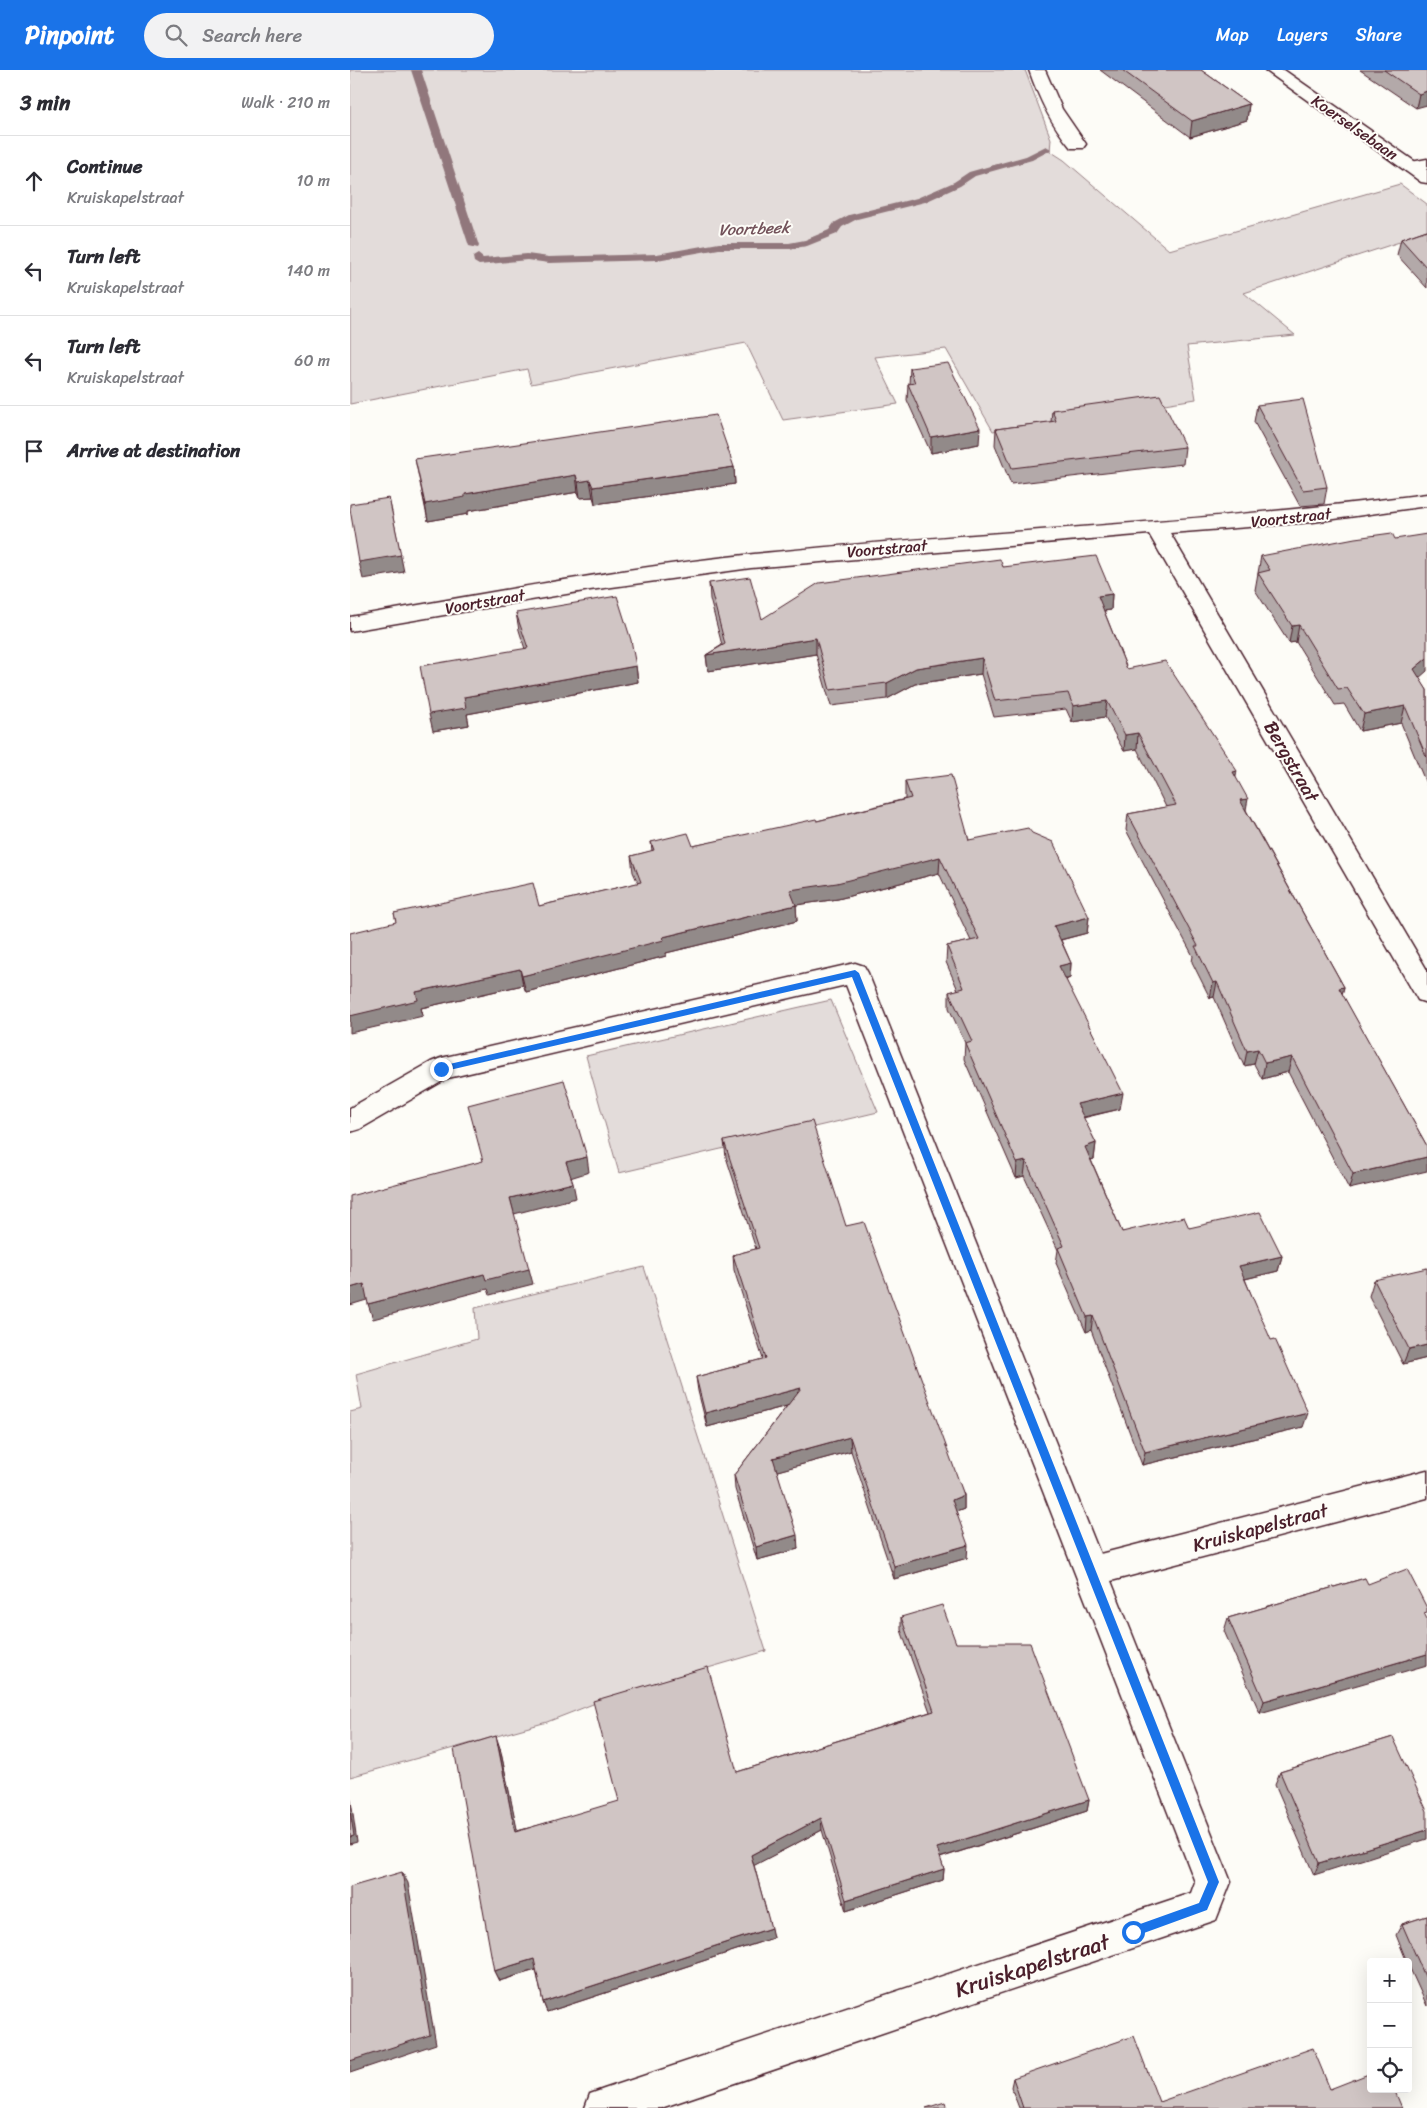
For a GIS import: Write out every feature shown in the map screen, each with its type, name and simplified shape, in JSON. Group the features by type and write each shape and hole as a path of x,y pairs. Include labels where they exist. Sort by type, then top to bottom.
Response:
{"street":[{"path":"1037,70 1048,103 1065,130 1077,144"},
{"name":"Koerselsebaan","path":"1273,70 1420,166 1427,178"},
{"name":"Voortstraat","path":"350,624 590,583 751,561 899,547 1157,529 1313,515 1427,500"},
{"name":"Bergstraat","path":"1157,529 1427,993"},
{"name":"Kruiskapelstraat","path":"350,1121 441,1069 855,973 1213,1882 1203,1907 604,2108"},
{"name":"Kruiskapelstraat","path":"1092,1571 1427,1484"}],"shaded area":[{"path":"350,70 1025,70 1051,139 1050,151 1064,160 1169,250 1400,184 1427,204 1427,233 1244,293 1295,335 1187,346 1196,399 993,431 946,349 875,357 898,404 783,420 746,343 531,384 527,369 350,404"},
{"path":"831,1000 878,1112 619,1173 586,1056"},
{"path":"644,1267 766,1651 616,1695 547,1722 350,1777 350,1412 362,1409 356,1374 477,1339 475,1308"}],"building":[{"path":"1122,70 1201,70 1249,104 1192,121"},
{"path":"1384,70 1427,70 1427,91 1419,94"},
{"path":"1427,230 1427,268 1401,239"},
{"path":"948,363 980,428 931,437 908,384 915,383 910,368"},
{"path":"1160,395 1185,447 1012,468 996,429 1056,421 1052,410"},
{"path":"1303,399 1327,487 1303,490 1257,405"},
{"path":"716,415 734,467 593,487 590,480 578,482 576,475 465,494 465,497 425,504 415,459"},
{"path":"389,498 401,555 359,562 350,504"},
{"path":"1392,533 1395,539 1427,534 1427,658 1414,669 1427,690 1427,758 1405,706 1364,714 1347,688 1338,689 1299,625 1292,626 1258,573 1270,570 1261,556"},
{"path":"1096,556 1112,594 1098,596 1127,669 1165,661 1237,771 1233,772 1248,799 1240,800 1344,987 1339,988 1427,1146 1427,1157 1353,1174 1292,1057 1265,1063 1258,1049 1247,1051 1217,982 1213,983 1195,946 1198,946 1128,814 1176,805 1138,733 1125,735 1107,701 1073,706 1068,693 995,701 982,658 916,668 887,683 830,690 816,638 706,655 725,644 709,583 750,577 762,619 819,583 1000,559 1003,567"},
{"path":"617,596 631,640 636,666 464,697 466,708 429,714 420,666 528,648 516,613"},
{"path":"951,775 969,840 1028,828 1032,833 1053,842 1089,917 1054,926 1071,963 1059,966 1123,1093 1077,1104 1096,1143 1085,1147 1122,1232 1184,1217 1189,1228 1260,1212 1282,1256 1239,1266 1271,1340 1275,1339 1308,1413 1145,1452 1093,1316 1087,1317 1058,1248 1064,1246 1026,1161 1017,1163 965,1043 972,1041 949,992 964,988 947,946 979,939 940,857 837,883 790,890 796,905 663,937 664,940 522,976 520,969 416,992 418,1000 350,1016 350,933 396,922 394,913 533,883 539,906 641,882 631,856 654,850 651,842 688,833 693,846 816,819 817,821 911,798 905,781"},
{"path":"564,1080 587,1157 566,1162 573,1183 510,1198 529,1269 486,1280 484,1274 368,1304 364,1284 350,1288 350,1196 483,1161 468,1105"},
{"path":"812,1121 846,1226 864,1222 964,1495 952,1500 968,1545 894,1566 850,1437 773,1458 797,1535 756,1547 734,1475 801,1388 705,1413 696,1377 766,1358 733,1255 759,1248 724,1141"},
{"path":"1427,1268 1427,1345 1409,1349 1374,1280"},
{"path":"1407,1569 1427,1608 1427,1612 1424,1613 1427,1619 1427,1654 1264,1701 1228,1618 1365,1578 1368,1584"},
{"path":"942,1605 956,1643 1030,1643 1089,1800 937,1848 944,1869 846,1900 821,1818 751,1855 771,1928 543,2002 534,1959 494,1971 454,1749 496,1736 515,1832 619,1801 593,1701 708,1667 737,1772 934,1711 901,1617"},
{"path":"1393,1737 1427,1811 1427,1830 1319,1863 1280,1772"},
{"path":"350,1810 354,1836 350,1837"},
{"path":"402,1872 430,2035 350,2061 350,1887"},
{"path":"1427,1916 1427,1981 1402,1924"},
{"path":"1134,2036 1159,2102 1313,2048 1330,2089 1367,2075 1367,2093 1396,2093 1402,2108 1023,2108 1013,2078"},
{"path":"945,2102 947,2108 926,2108"}],"waterway":[{"path":"416,70 474,246"},
{"name":"Voortbeek","path":"478,257 479,262 527,257 549,260 657,257 719,246 789,246 807,243 833,232 838,225 853,217 921,200 957,184 972,174 1029,158 1046,149"}],"route":[{"path":"441,1069 855,973 1213,1882 1203,1907 1133,1932"}]}
